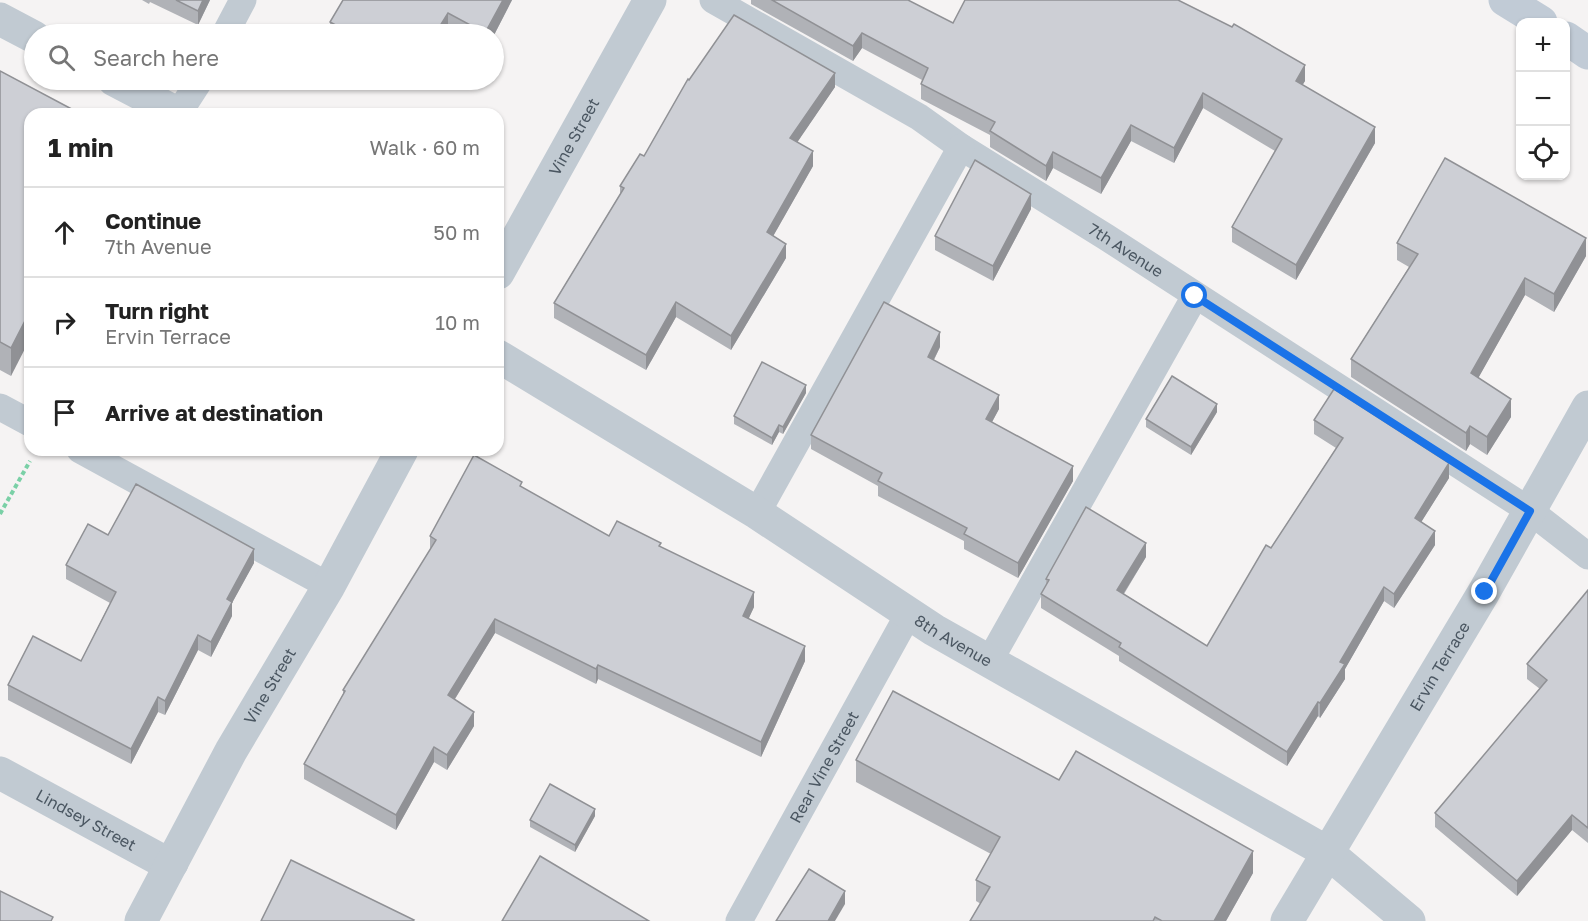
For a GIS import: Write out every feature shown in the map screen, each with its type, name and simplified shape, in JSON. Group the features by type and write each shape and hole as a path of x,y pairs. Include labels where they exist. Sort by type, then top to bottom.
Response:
{"main road":[{"path":"1505,0 1534,18"},
{"path":"1570,41 1588,52"}],"street":[{"name":"Vine Street","path":"504,262 650,0"},
{"path":"0,19 24,32"},
{"path":"133,90 168,108"},
{"name":"8th Avenue","path":"504,361 757,513 934,630 1328,852 1409,921"},
{"name":"Ervin Terrace","path":"1287,921 1485,592 1588,407"},
{"name":"Vine Street","path":"141,921 231,751 329,586 399,456"},
{"name":"Lindsey Street","path":"0,773 157,858 172,863"}],"lane":[{"path":"230,24 243,0"},
{"name":"7th Avenue","path":"713,0 919,117 961,147 1106,237 1530,511 1588,556"},
{"path":"183,108 194,90"},
{"path":"757,513 961,147"},
{"path":"990,660 1195,296"},
{"path":"0,406 24,420"},
{"path":"91,456 329,586"},
{"name":"Rear Vine Street","path":"739,921 909,613"}],"path":[{"path":"0,514 31,459"}],"building":[{"path":"176,0 203,0 198,11"},
{"path":"343,0 503,0 490,24 468,24 448,13 441,24 334,24 330,22"},
{"path":"772,0 908,0 953,23 965,0 1178,0 1232,27 1234,24 1305,65 1296,81 1375,127 1296,265 1232,227 1282,139 1203,93 1174,148 1131,125 1101,178 1053,152 1046,166 990,131 995,122 921,84 928,68 862,33 853,46"},
{"path":"734,15 835,73 790,138 813,151 767,232 786,244 731,336 676,302 646,355 554,303 624,188 620,186 640,154 644,156 688,79"},
{"path":"0,71 24,84 24,90 36,90 70,108 24,108 24,323 11,348 0,342"},
{"path":"1445,158 1586,238 1554,294 1525,278 1471,373 1511,399 1487,437 1470,426 1466,433 1351,359 1418,254 1397,243"},
{"path":"975,160 1031,194 993,266 935,236"},
{"path":"884,302 940,332 928,357 999,395 986,419 1073,466 1018,563 964,534 967,528 878,481 882,473 811,435"},
{"path":"762,362 806,385 783,427 779,425 772,438 734,416"},
{"path":"1172,376 1217,404 1191,447 1146,419"},
{"path":"1334,389 1449,463 1415,518 1435,531 1394,594 1384,587 1340,662 1345,664 1287,752 1119,647 1121,643 1041,594 1049,580 1046,579 1086,507 1146,543 1117,590 1207,646 1266,545 1271,548 1343,438 1314,420"},
{"path":"473,456 476,456 522,482 520,486 609,536 617,521 661,543 659,546 754,592 743,616 805,646 761,742 598,665 596,669 495,619 448,695 474,712 447,755 434,747 396,815 304,764 345,691 343,690 436,540 430,536"},
{"path":"136,484 254,549 227,599 232,602 211,642 198,635 165,701 158,697 131,749 8,685 33,636 81,661 116,592 66,565 88,524 108,535"},
{"path":"1588,590 1588,828 1572,815 1517,881 1435,813 1547,680 1527,664"},
{"path":"893,691 1059,780 1076,751 1253,851 1214,921 1162,921 1155,917 1153,921 970,921 990,887 976,880 1000,837 856,760"},
{"path":"550,784 595,809 575,845 530,820"},
{"path":"540,856 649,921 502,921"},
{"path":"291,860 414,920 261,921"},
{"path":"809,869 845,891 828,921 776,921"},
{"path":"0,891 53,917 51,921 0,921"}],"route":[{"path":"1195,296 1530,511 1485,592"}]}
